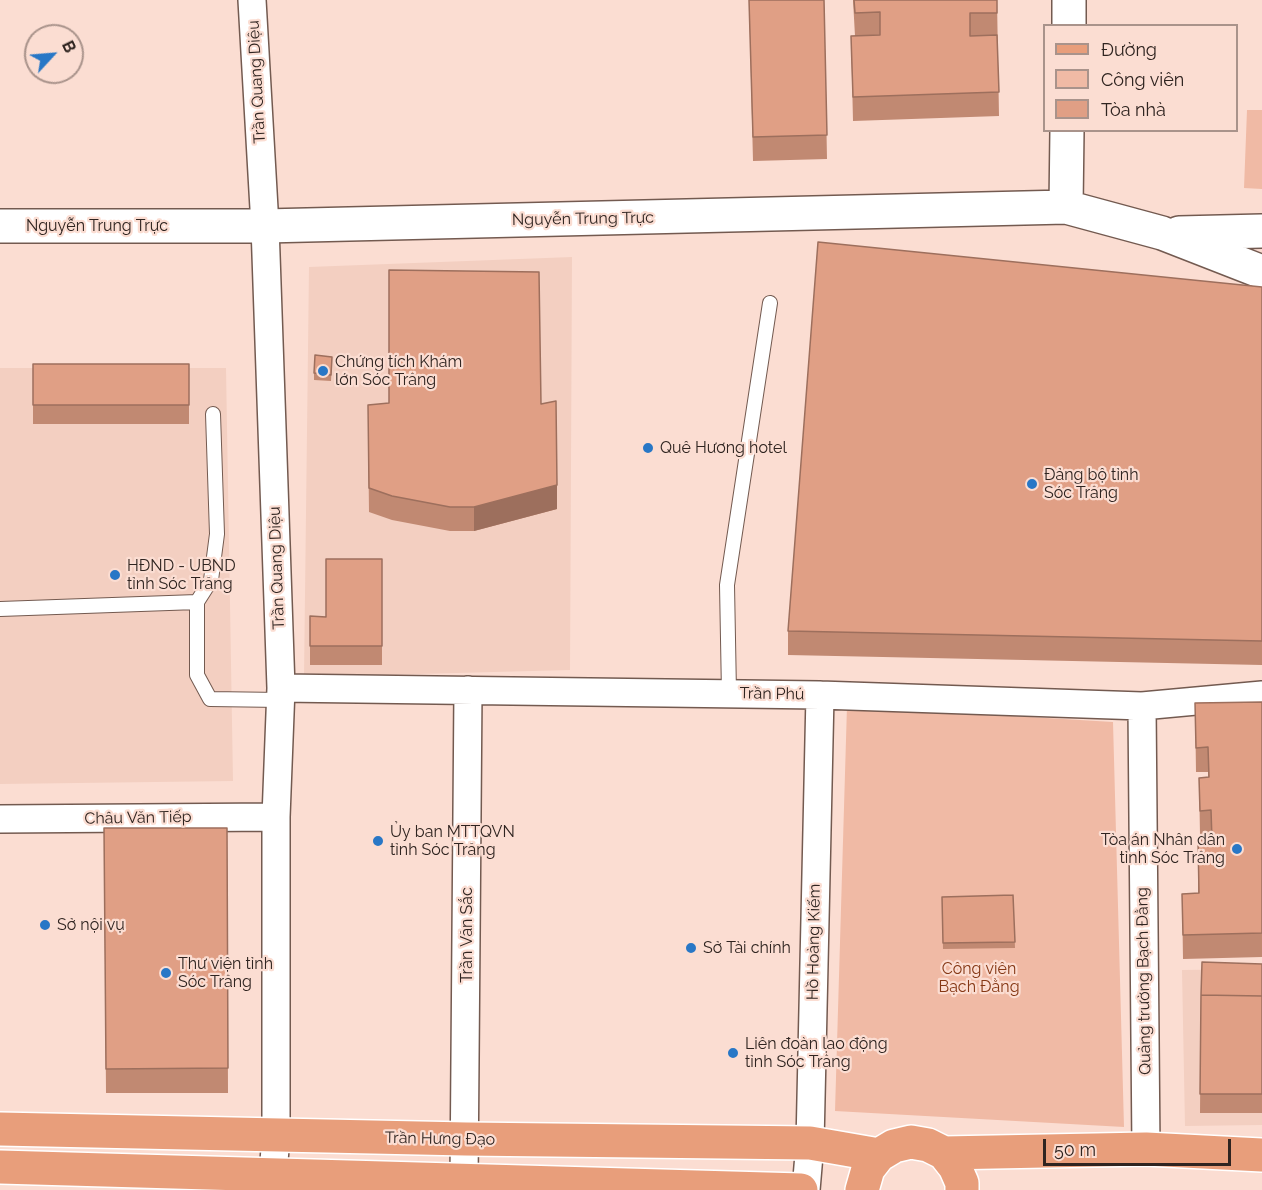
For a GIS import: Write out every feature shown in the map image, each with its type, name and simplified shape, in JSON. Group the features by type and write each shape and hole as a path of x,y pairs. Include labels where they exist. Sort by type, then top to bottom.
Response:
{"main road":[{"name":"Trần Hưng Đạo","path":"0,1129 466,1140 810,1143 879,1155"},
{"path":"862,1190 868,1169 879,1155 894,1146 911,1142 928,1145 944,1153 956,1167 962,1190"},
{"path":"944,1153 1146,1149 1262,1155"},
{"path":"0,1167 801,1190"}],"street":[{"name":"Trần Quang Diệu","path":"252,0 265,226 281,694 276,817 276,1136 273,1174"},
{"path":"1069,0 1069,24"},
{"path":"1066,207 1067,132"},
{"name":"Nguyễn Trung Trực","path":"0,226 265,226 1066,207 1162,233 1262,272"},
{"name":"Nguyễn Trung Trực","path":"1162,233 1262,231"},
{"name":"Trần Phú","path":"281,694 468,690 729,693 1142,706 1262,695"},
{"name":"Trần Văn Sắc","path":"464,1181 468,690"},
{"name":"Hồ Hoàng Kiếm","path":"806,1190 810,1143 820,695"},
{"name":"Quảng trường Bạch Đằng","path":"1142,706 1146,1149"},
{"name":"Châu Văn Tiếp","path":"0,819 276,817"}],"lane":[{"path":"729,693 727,585 770,303"},
{"path":"213,414 217,534 211,580 197,602 197,675 210,699 281,694"},
{"path":"0,609 197,602"}],"shaded area":[{"path":"572,257 570,670 304,677 309,267"},
{"name":"HĐND - UBND tỉnh Sóc Trăng","path":"0,368 226,368 233,781 0,784"},
{"path":"1262,969 1262,1125 1185,1126 1182,970"}],"green space":[{"path":"1247,110 1262,110 1262,189 1244,188"},
{"name":"Công viên Bạch Đằng","path":"847,706 1113,722 1124,1127 835,1111"}],"building":[{"path":"749,0 824,0 827,135 753,137"},
{"path":"854,0 997,0 997,13 970,13 970,36 997,35 999,92 853,97 851,36 880,35 880,12 855,13"},
{"name":"Đảng bộ tỉnh Sóc Trăng","path":"818,242 1262,287 1262,641 788,631"},
{"path":"389,270 539,272 541,404 556,401 557,485 474,507 450,507 392,496 369,488 368,405 389,403"},
{"name":"Chứng tích Khám lớn Sóc Trăng","path":"315,355 332,357 331,375 314,373"},
{"path":"33,364 189,364 189,405 33,405"},
{"path":"326,559 382,559 382,646 310,646 310,616 326,617"},
{"name":"Tòa án Nhân dân tỉnh Sóc Trăng","path":"1262,702 1262,933 1183,935 1182,894 1199,893 1198,840 1212,840 1211,810 1200,811 1199,778 1209,777 1208,747 1196,748 1195,703"},
{"name":"Thư viện tỉnh Sóc Trăng","path":"104,828 227,828 228,1068 106,1069"},
{"path":"1013,895 1015,942 943,943 942,897"},
{"path":"1202,962 1262,964 1262,996 1201,995"},
{"path":"1201,995 1262,996 1262,1094 1200,1094"}],"place":[{"name":"Chứng tích Khám lớn Sóc Trăng","path":"323,371"},
{"name":"Quê Hương hotel","path":"648,448"},
{"name":"Đảng bộ tỉnh Sóc Trăng","path":"1032,484"},
{"name":"HĐND - UBND tỉnh Sóc Trăng","path":"115,575"},
{"name":"Ủy ban MTTQVN tỉnh Sóc Trăng","path":"378,841"},
{"name":"Tòa án Nhân dân tỉnh Sóc Trăng","path":"1237,849"},
{"name":"Sở nội vụ","path":"45,925"},
{"name":"Sở Tài chính","path":"691,948"},
{"name":"Thư viện tỉnh Sóc Trăng","path":"166,973"},
{"name":"Liên đoàn lao động tỉnh Sóc Trăng","path":"733,1053"}]}
